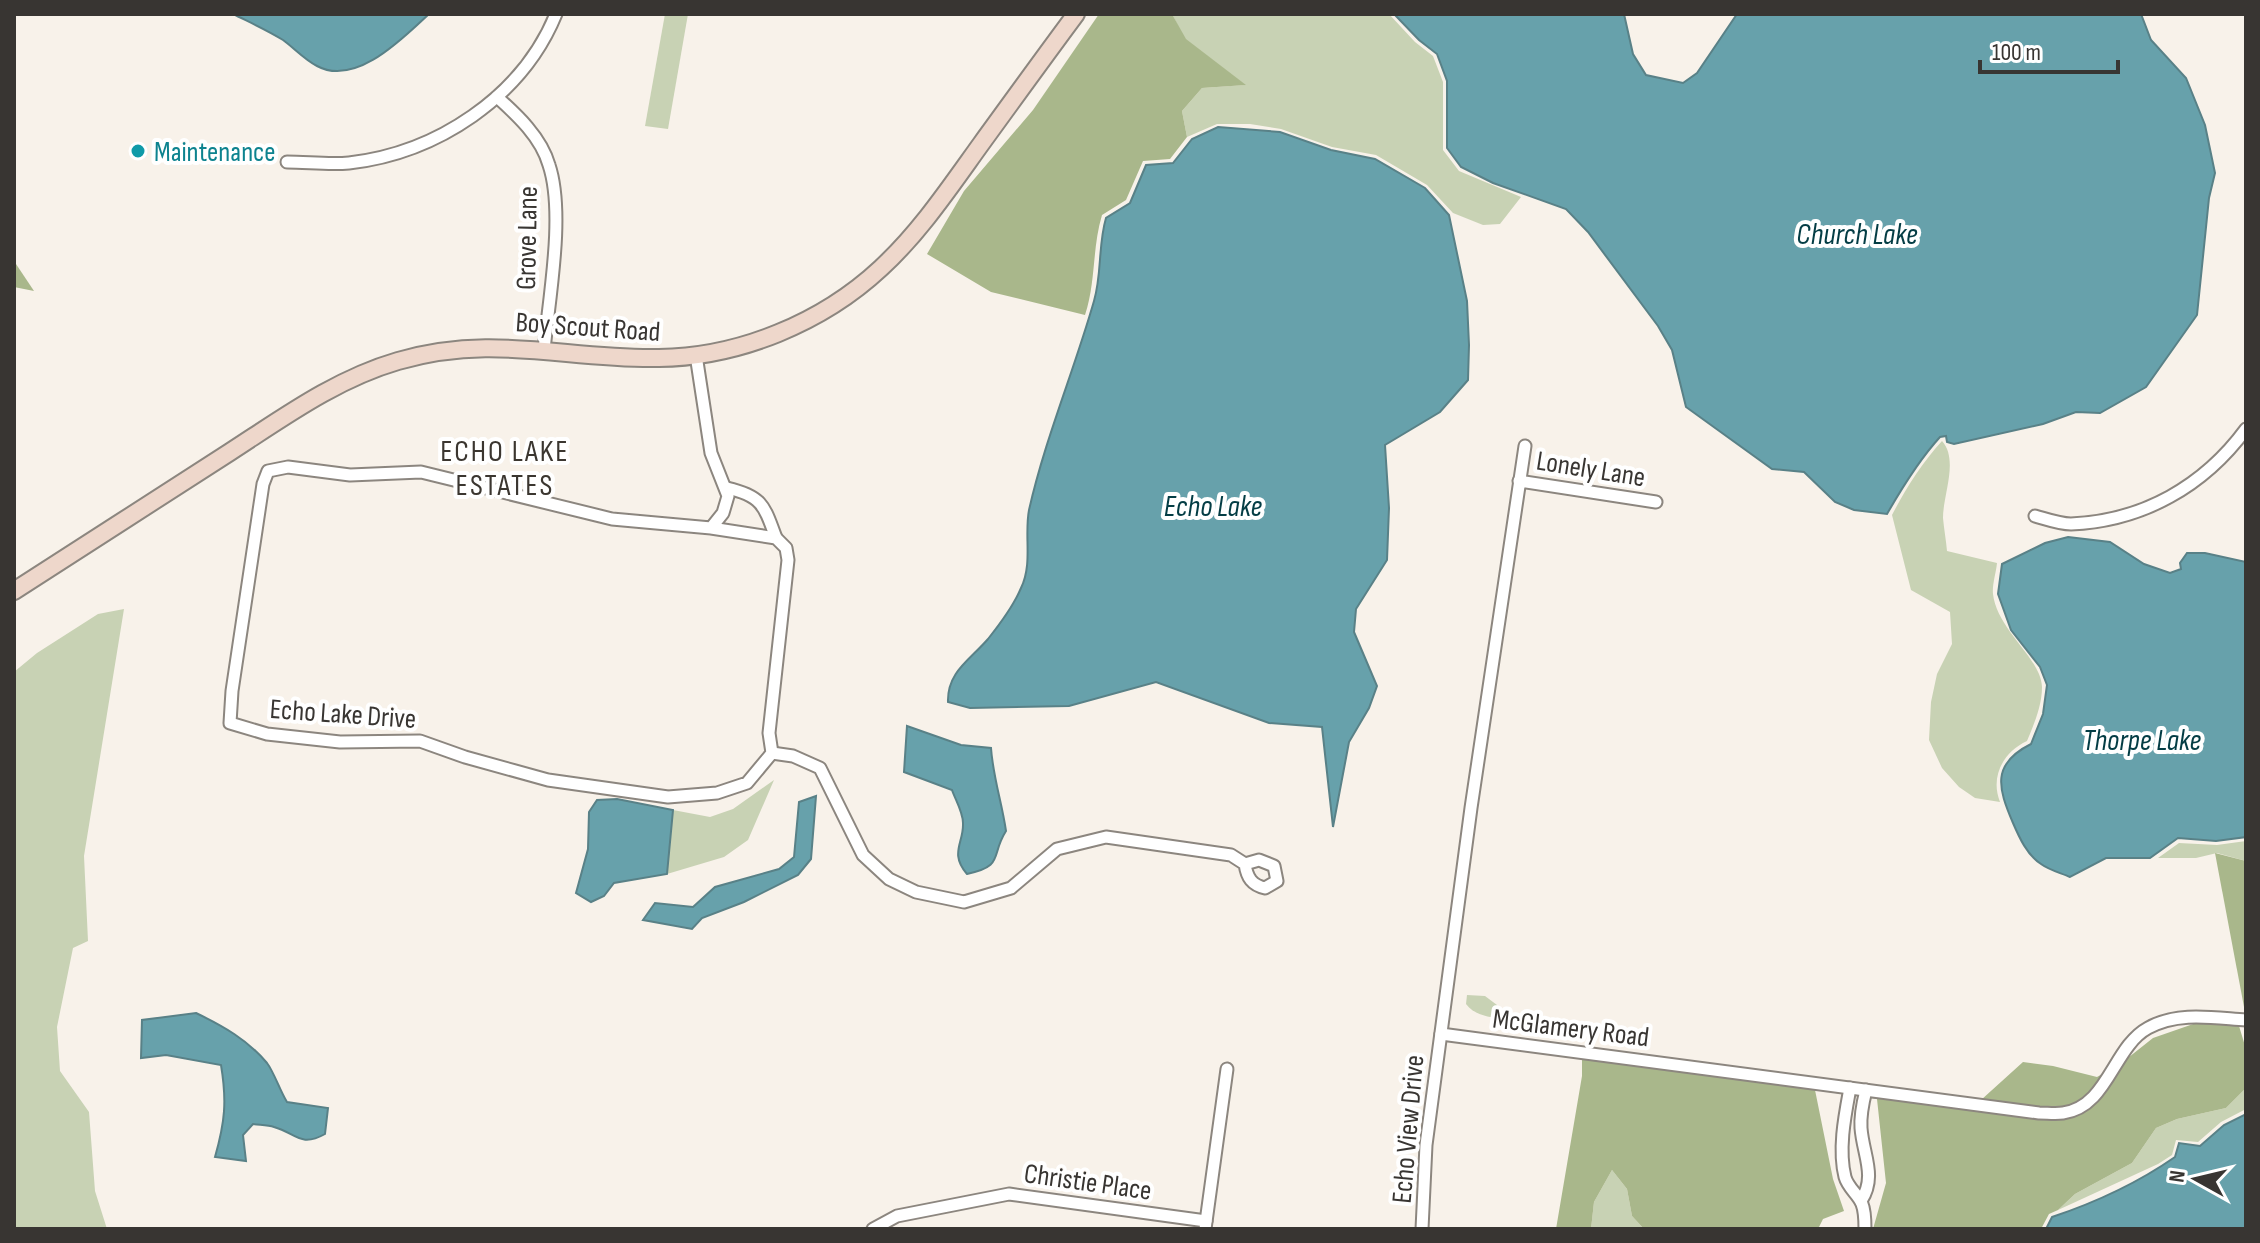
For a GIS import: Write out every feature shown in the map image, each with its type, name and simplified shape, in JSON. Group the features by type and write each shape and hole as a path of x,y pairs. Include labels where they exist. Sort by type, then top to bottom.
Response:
{"street":[{"path":"287,162 348,163 401,153 455,129 497,97 527,66 556,14"},
{"name":"Boy Scout Road","path":"14,591 305,404 357,375 404,359 449,350 490,347 647,358 696,355 741,345 793,327 839,301 880,269 932,210 1076,14"},
{"name":"Grove Lane","path":"497,97 518,115 549,165 556,226 544,350"},
{"path":"696,355 711,453 727,488 726,507 711,528"},
{"path":"2035,516 2069,524 2119,517 2170,499 2209,469 2246,429"},
{"path":"1441,1034 1525,446"},
{"name":"Echo Lake Drive","path":"772,753 747,783 717,793 668,797 548,780 420,741 340,742 267,734 230,723 236,661 263,484 268,471 288,467 350,475 421,472 612,519 711,528 776,538"},
{"name":"Lonely Lane","path":"1519,481 1656,502"},
{"path":"727,488 751,494 766,512 776,538 786,548 788,573 769,733 772,753 793,756 820,768 863,855 889,879 916,892 964,902 1011,888 1057,849 1106,837 1231,855 1245,864"},
{"name":"McGlamery Road","path":"1441,1034 2039,1113 2065,1113 2092,1098 2130,1042 2148,1028 2172,1019 2192,1017 2246,1020"},
{"name":"Echo View Drive","path":"1422,1229 1426,1145 1441,1034"},
{"path":"1205,1225 1227,1069"},
{"path":"1850,1088 1845,1113 1843,1160 1846,1178 1861,1201 1865,1229"},
{"path":"1861,1201 1868,1191 1870,1172 1860,1125 1866,1090"},
{"name":"Christie Place","path":"873,1229 897,1216 1009,1194 1205,1225"}],"green space":[{"path":"665,14 688,14 668,129 645,126"},
{"path":"1099,14 1172,14 1186,39 1246,85 1202,88 1182,111 1187,137 1170,159 1143,161 1126,200 1102,215 1085,315 991,292 927,254 964,191 1033,110"},
{"path":"1172,14 1389,14 1433,56 1443,82 1443,150 1459,171 1521,197 1500,224 1483,225 1453,213 1427,185 1376,155 1332,147 1281,129 1250,124 1217,124 1187,137 1182,111 1202,88 1245,85 1185,39"},
{"path":"14,261 34,291 14,287"},
{"path":"1942,441 1947,449 1950,467 1943,518 1947,551 1997,563 1993,590 1996,607 2034,665 2042,687 2039,708 2027,741 2011,752 2001,766 1997,783 2000,802 1975,798 1959,787 1942,768 1929,740 1931,702 1937,674 1952,644 1950,612 1911,590 1892,515 1915,476"},
{"path":"124,609 84,856 88,941 73,948 57,1027 60,1071 89,1112 95,1191 107,1229 14,1229 14,672 37,653 98,614"},
{"path":"774,780 748,840 724,857 667,874 673,810 710,817 733,809"},
{"path":"2246,841 2246,861 2217,853 2196,858 2158,858 2179,843 2217,845"},
{"path":"2215,853 2246,861 2246,1007 2244,1007"},
{"path":"1467,995 1485,996 1497,1005 1496,1018 1472,1010 1466,1004"},
{"path":"2199,1022 2239,1026 2246,1049 2246,1088 2226,1108 2177,1119 2156,1128 2132,1163 2075,1194 2049,1214 2041,1229 1873,1229 1886,1183 1877,1099 1815,1090 1833,1179 1844,1211 1823,1219 1818,1229 1644,1229 1632,1216 1627,1189 1612,1170 1594,1202 1591,1229 1556,1229 1582,1076 1582,1057 2068,1117 2090,1107 2103,1094 2124,1061 2153,1038"},
{"path":"2023,1062 2097,1077 2104,1073 2084,1099 2061,1108 2034,1108 1981,1100"},
{"path":"2246,1088 2246,1109 2221,1122 2198,1142 2176,1140 2172,1155 2158,1164 2058,1210 2075,1194 2132,1163 2156,1128 2177,1119 2226,1108"},
{"path":"1612,1170 1627,1189 1632,1216 1644,1229 1591,1229 1594,1202"}],"water":[{"path":"233,14 429,14 378,57 347,70 332,71 317,66 283,40"},
{"name":"Church Lake","path":"1394,14 1624,14 1633,54 1646,75 1683,83 1697,73 1737,14 2141,14 2151,40 2186,78 2205,125 2215,173 2209,198 2197,315 2146,387 2100,413 2076,412 2043,424 1954,444 1947,442 1946,436 1940,437 1887,514 1854,510 1835,502 1804,472 1772,469 1686,407 1672,350 1658,326 1588,232 1566,209 1493,183 1461,167 1447,148 1447,81 1437,54"},
{"name":"Echo Lake","path":"1218,127 1280,132 1331,150 1375,159 1425,188 1449,215 1467,301 1468,380 1440,412 1385,445 1389,508 1387,560 1356,609 1354,632 1377,686 1369,708 1349,742 1333,827 1322,727 1269,723 1156,682 1069,706 970,708 948,702 955,674 1002,621 1025,579 1029,510 1094,301 1106,218 1130,203 1146,165 1173,163 1192,139"},
{"name":"Thorpe Lake","path":"2068,537 2110,542 2144,564 2170,573 2181,569 2180,563 2187,553 2205,553 2246,562 2246,837 2216,841 2178,838 2150,858 2106,858 2070,877 2041,864 2024,845 2004,799 2001,778 2009,760 2031,744 2043,714 2047,685 2040,667 2011,630 1998,594 2002,564 2045,543"},
{"path":"907,726 961,745 991,748 1006,831 995,859 987,867 967,874 962,867 958,854 963,819 952,790 904,772"},
{"path":"816,796 811,859 798,875 744,902 702,918 692,929 643,920 655,903 693,907 715,887 779,869 794,857 799,802"},
{"path":"617,799 673,810 667,874 614,883 604,896 591,902 576,893 588,849 589,812 597,800"},
{"path":"196,1013 252,1047 270,1067 287,1102 328,1108 325,1134 304,1140 274,1127 253,1124 243,1135 246,1161 215,1157 224,1111 221,1065 166,1055 141,1058 142,1020"},
{"path":"2246,1114 2246,1229 2046,1229 2052,1217 2116,1191 2175,1157 2179,1143 2200,1146 2224,1125"}],"place":[{"name":"Maintenance","path":"138,151"}],"district":[{"name":"ECHO LAKE ESTATES","path":"505,468"}]}
